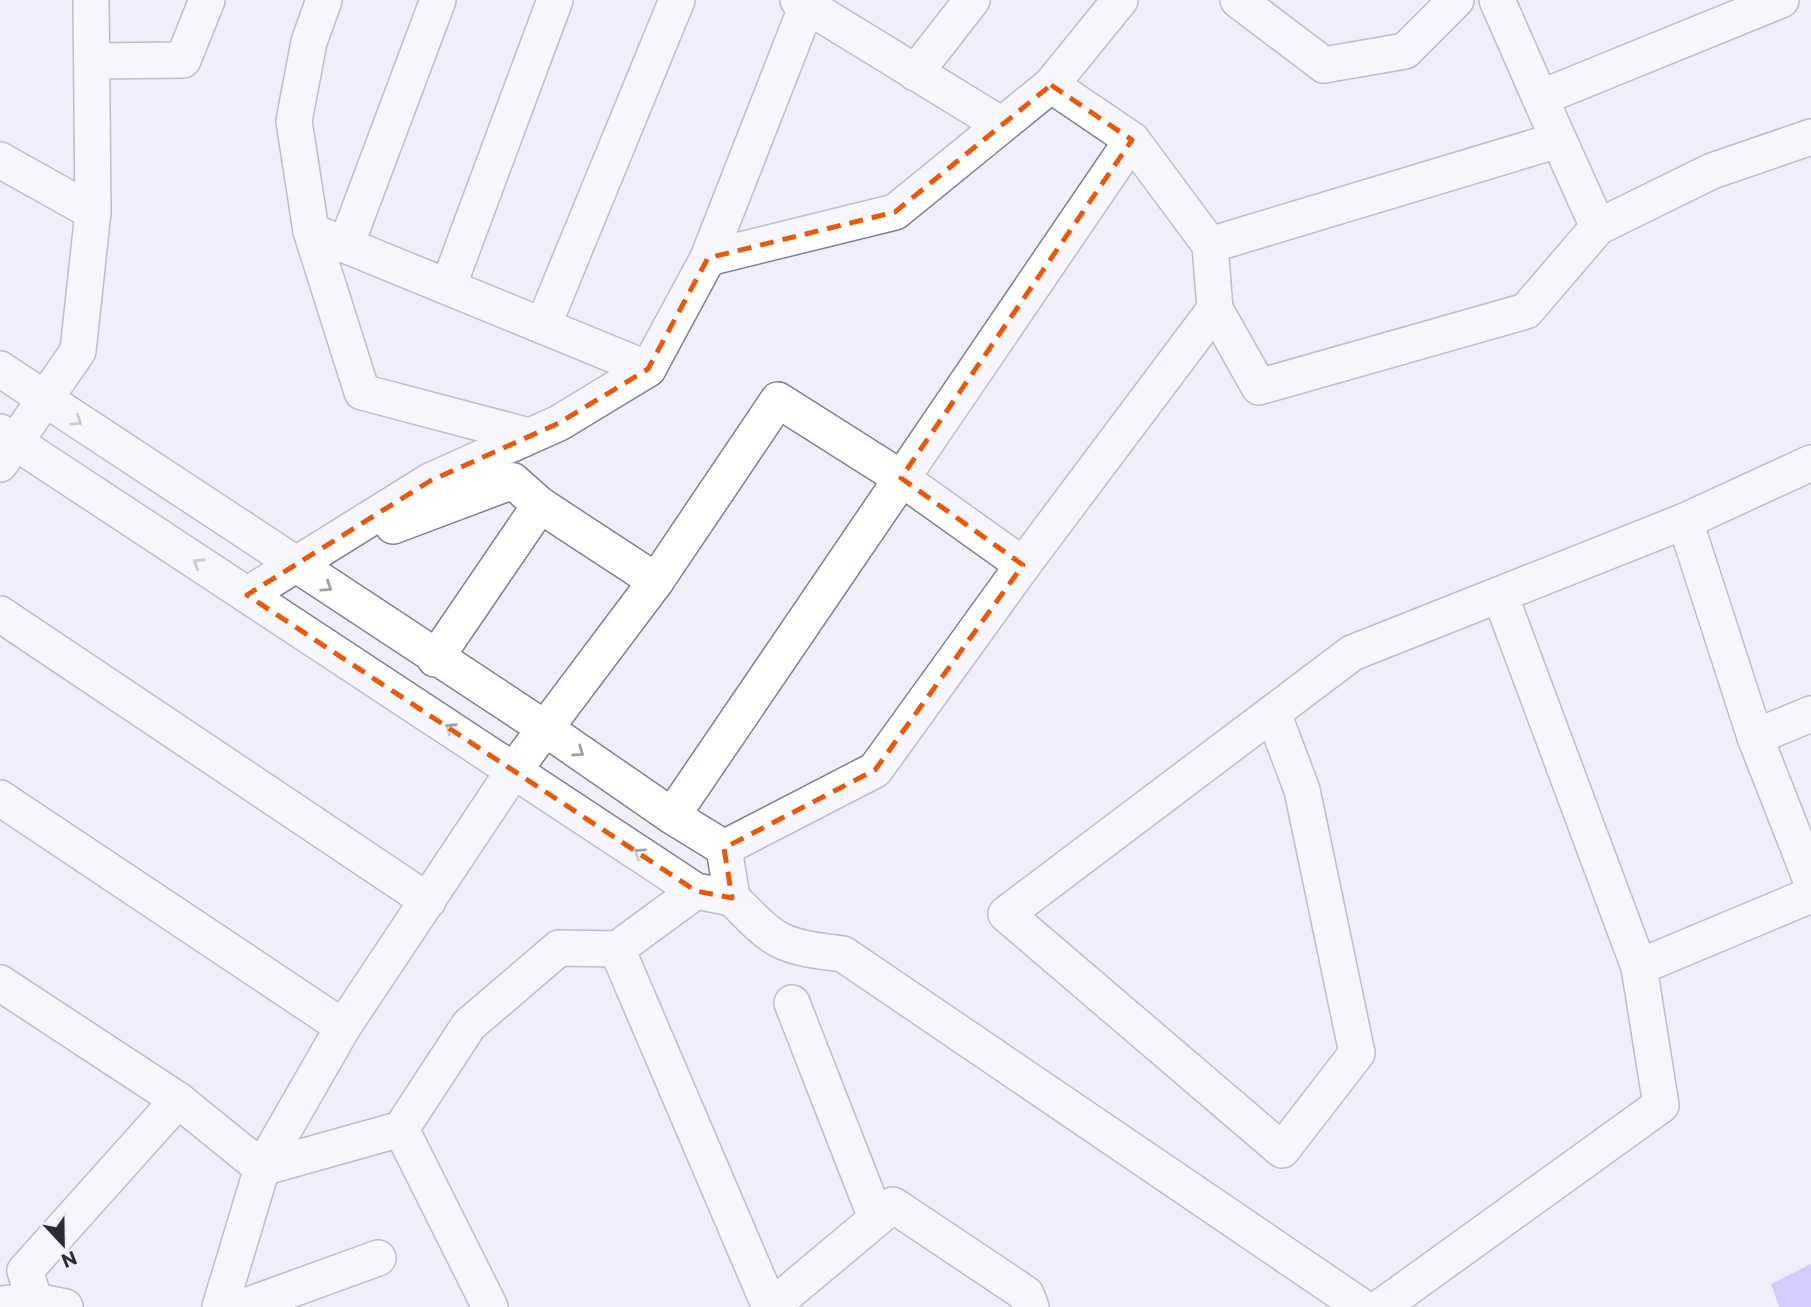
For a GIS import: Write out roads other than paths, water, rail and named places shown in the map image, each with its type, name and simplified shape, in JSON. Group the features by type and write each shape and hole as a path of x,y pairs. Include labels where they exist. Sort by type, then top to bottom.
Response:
{"street":[{"path":"91,0 93,212 78,351 44,399 5,446 247,595 696,891 732,898 771,937 795,948 843,954 1362,1307"},
{"path":"92,61 183,60 207,0"},
{"path":"324,0 309,42 294,121 311,231 362,392 530,436"},
{"path":"346,245 438,0"},
{"path":"448,287 555,0"},
{"path":"543,326 677,0"},
{"path":"915,73 972,0"},
{"path":"708,258 895,212 1051,85 1121,0"},
{"path":"1238,0 1324,65 1405,51 1456,0"},
{"path":"1497,0 1598,227"},
{"path":"1539,98 1781,0"},
{"path":"247,595 430,481 559,423 648,369 708,258 804,1 1000,124"},
{"path":"1051,85 1132,140 1210,245 1215,309 1259,387 1526,311 1598,227 1712,171 1811,137"},
{"path":"671,816 1132,140"},
{"path":"1210,245 1558,140"},
{"path":"0,160 93,212"},
{"path":"311,231 648,369"},
{"path":"724,848 875,771 1023,565 1215,309"},
{"path":"0,369 435,659 546,729 671,816 724,848 732,898"},
{"path":"220,1307 262,1168 343,1027 514,770 656,581 778,400 901,478 1023,565"},
{"path":"1273,713 1302,790 1357,1053 1282,1150 1006,914 1352,653 1685,521 1811,463"},
{"path":"393,526 513,481 540,505 656,581"},
{"path":"435,659 540,505"},
{"path":"1685,521 1755,737 1811,880"},
{"path":"1381,1307 1661,1105 1640,967 1500,595"},
{"path":"0,614 428,901"},
{"path":"1755,737 1811,714"},
{"path":"0,798 343,1027"},
{"path":"262,1168 401,1129 470,1025 559,948 617,949 696,891"},
{"path":"1640,967 1811,895"},
{"path":"617,949 771,1307 893,1205 1026,1294 1031,1307"},
{"path":"3,992 178,1100 262,1168"},
{"path":"792,1003 876,1218"},
{"path":"50,1304 25,1271 178,1100"},
{"path":"401,1129 490,1307"},
{"path":"243,1307 377,1258"},
{"path":"0,1304 50,1304"}]}
